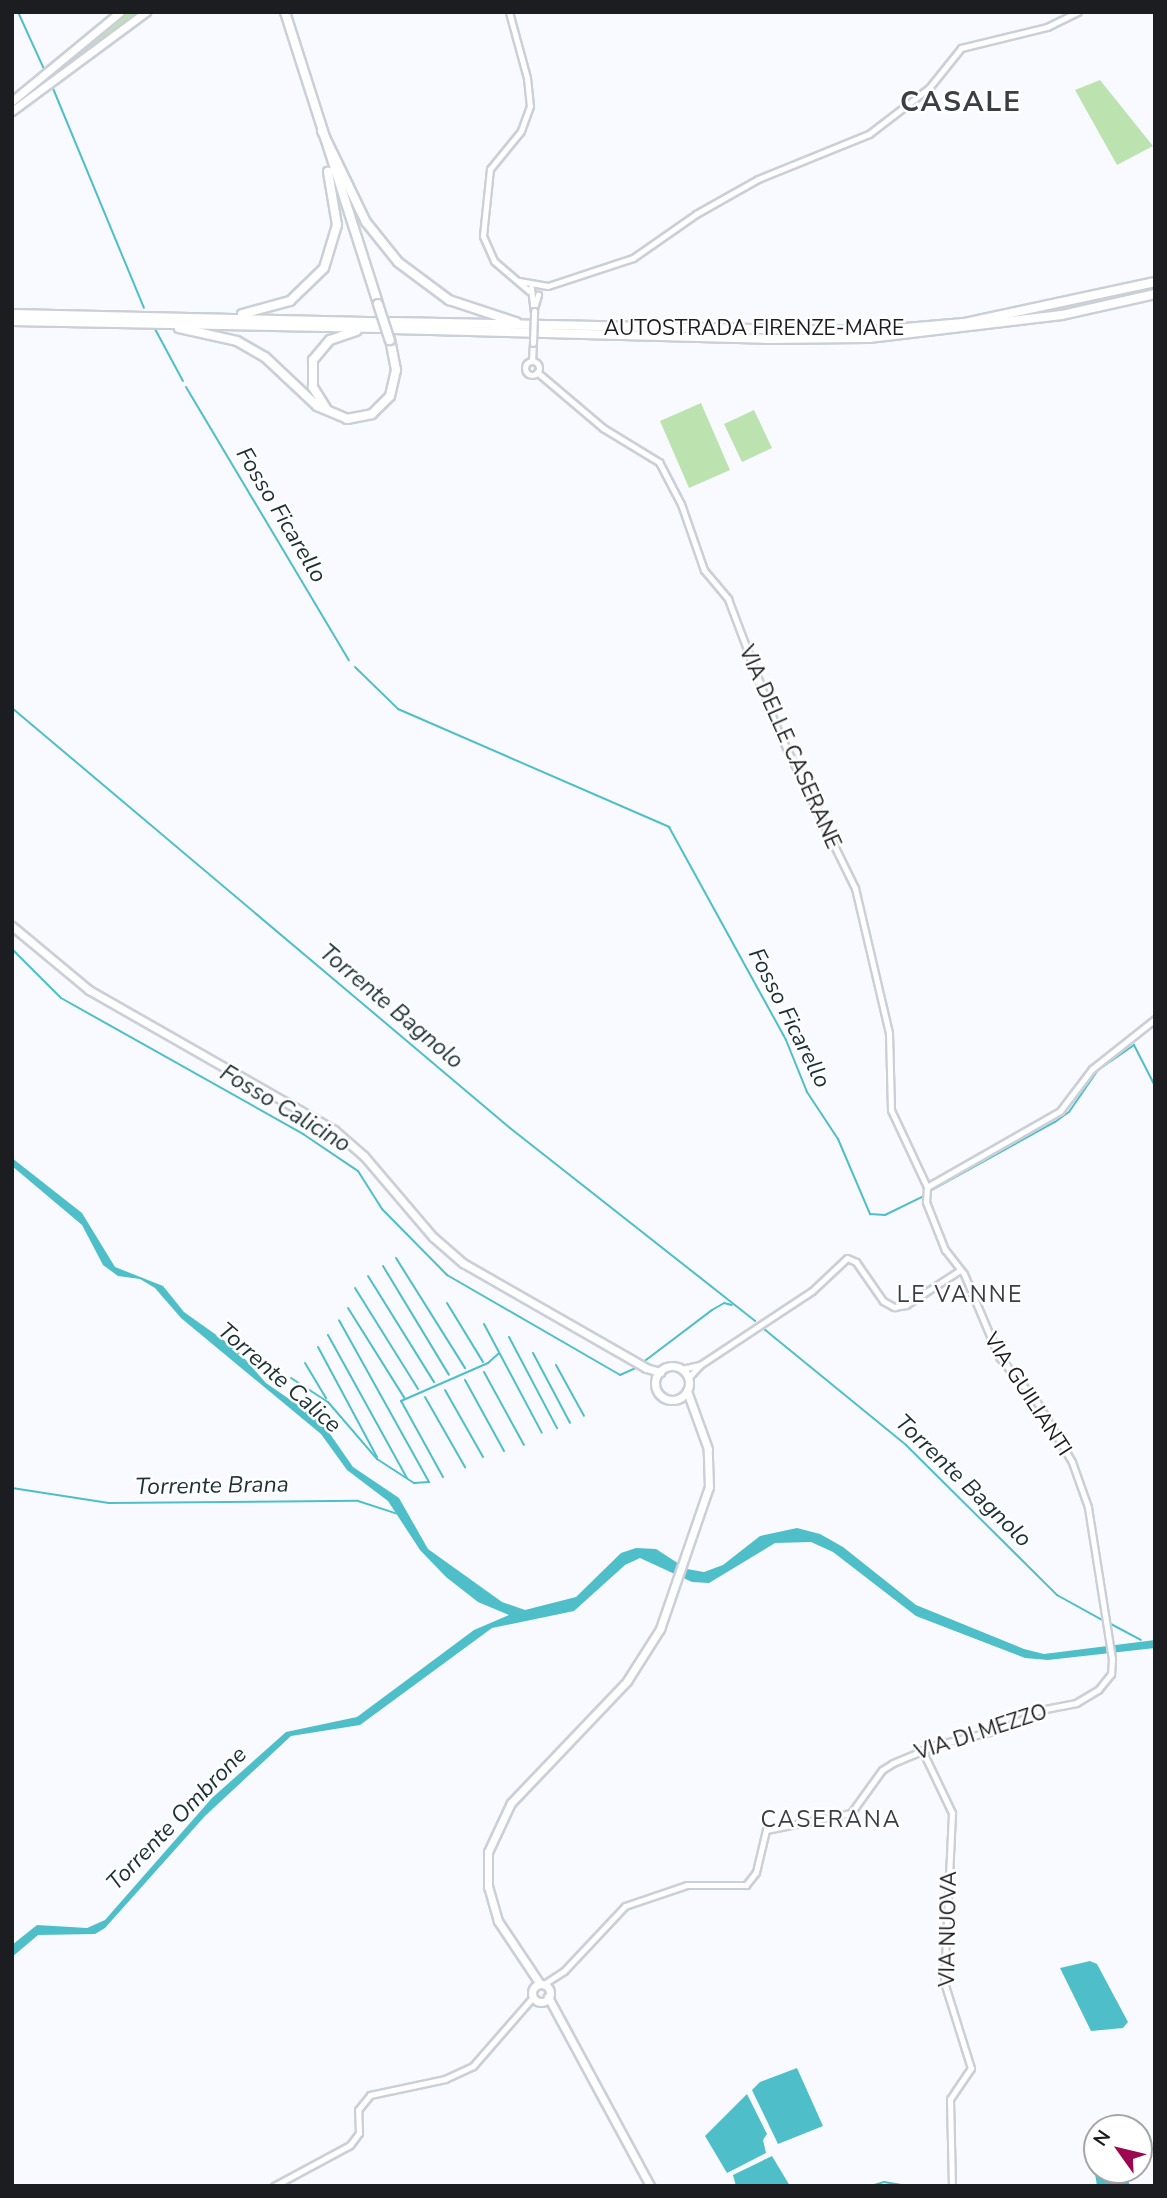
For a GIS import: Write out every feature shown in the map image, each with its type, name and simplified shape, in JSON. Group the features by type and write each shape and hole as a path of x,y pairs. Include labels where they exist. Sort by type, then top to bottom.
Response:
{"highway":[{"path":"135,322 200,330 237,341 265,357 317,405 340,418 372,414 390,396 396,370 392,331 378,304 284,12"},
{"path":"322,131 371,229 406,270 449,300 495,318 550,327"},
{"path":"12,314 247,314 276,307 302,293 323,270 337,225 322,131"},
{"name":"AUTOSTRADA FIRENZE-MARE","path":"392,331 550,327 870,331 964,323 1155,282"},
{"name":"AUTOSTRADA FIRENZE-MARE","path":"392,331 755,339 869,338 1062,315 1155,295"},
{"path":"190,316 380,327"},
{"path":"12,321 380,327"},
{"path":"340,418 316,395 311,374 313,360 338,336 380,327"}],"main road":[{"path":"12,101 120,12"},
{"path":"12,111 146,12"},
{"path":"12,926 89,990 345,1138 428,1232 457,1258 658,1375"},
{"path":"650,2186 490,1898 487,1864 492,1839 519,1794 637,1668 672,1599 693,1541 707,1499 710,1469 705,1438 693,1413 687,1391 688,1378 682,1369 671,1366 658,1375"},
{"path":"658,1375 660,1395 677,1400 693,1413"},
{"path":"677,1400 687,1391"}],"street":[{"path":"509,12 530,100 521,131 489,169 483,236 494,261 535,291"},
{"path":"535,291 633,258 696,214 758,179 847,146 929,89 956,53 973,42 1047,27 1078,12"},
{"path":"532,361 535,291"},
{"name":"VIA DELLE CASERANE","path":"532,361 538,365 537,372 530,374 526,370 532,361"},
{"name":"VIA DELLE CASERANE","path":"537,372 603,428 659,462 681,504 704,569 728,599 774,721 855,888 891,1046 887,1087 891,1110 926,1193"},
{"path":"926,1193 1060,1111 1092,1069 1155,1019"},
{"name":"VIA GUILIANTI","path":"926,1193 945,1250 960,1270 999,1357 1037,1402 1068,1452 1088,1507 1112,1660"},
{"path":"688,1378 700,1365 818,1286 847,1258 856,1262 883,1301 894,1307 906,1305 960,1270"},
{"path":"682,1369 700,1365"},
{"name":"VIA DI MEZZO","path":"541,1993 625,1906 687,1885 746,1885 756,1872 766,1830 851,1814 882,1770 922,1750 1005,1728 1040,1710 1076,1703 1106,1682 1112,1660"},
{"name":"VIA NUOVA","path":"922,1750 952,1813 944,1982 971,2068 950,2099 952,2186"},
{"path":"274,2186 350,2146 359,2133 358,2109 370,2095 444,2080 470,2068 541,1993"}],"green space":[{"path":"124,12 141,12 12,107 12,105"},
{"path":"1100,80 1153,146 1117,165 1075,90"},
{"path":"701,403 730,470 689,488 660,421"},
{"path":"754,410 772,448 742,462 724,424"}],"water":[{"path":"12,1158 82,1213 115,1267 163,1286 184,1312 236,1349 266,1383 321,1421 353,1467 399,1498 428,1549 502,1602 525,1610 576,1597 621,1553 636,1548 656,1549 687,1569 704,1572 723,1565 760,1536 797,1528 820,1534 843,1547 916,1605 1024,1649 1044,1654 1155,1640 1155,1648 1048,1660 1025,1658 916,1616 833,1552 811,1542 775,1543 709,1583 692,1582 640,1558 625,1565 574,1611 492,1628 360,1725 291,1736 205,1816 105,1928 95,1934 38,1935 12,1957 12,1945 37,1925 87,1928 105,1920 212,1798 286,1732 357,1717 474,1630 509,1615 478,1602 446,1577 420,1550 388,1501 347,1470 321,1434 181,1318 155,1288 140,1279 118,1276 103,1265 82,1225 12,1166"},
{"path":"1090,1961 1097,1964 1128,2022 1123,2028 1091,2031 1060,1968"},
{"path":"797,2068 823,2126 778,2144 752,2090 760,2082"},
{"path":"747,2094 767,2134 763,2140 766,2153 727,2173 705,2136"},
{"path":"772,2156 790,2186 736,2186 733,2175"},
{"path":"1097,2184 1130,2186 1097,2186"}],"waterway":[{"name":"Fosso Ficarello","path":"18,12 44,69"},
{"name":"Fosso Ficarello","path":"52,86 144,308"},
{"name":"Fosso Ficarello","path":"155,329 183,381"},
{"name":"Fosso Ficarello","path":"186,387 349,660"},
{"name":"Fosso Ficarello","path":"355,667 398,709 669,827 786,1040 807,1092 838,1139 870,1214 885,1215 924,1196"},
{"name":"Torrente Bagnolo","path":"12,708 510,1128 755,1321"},
{"name":"Fosso Calicino","path":"12,949 61,998 303,1134 358,1171 382,1209 447,1275 620,1375 638,1367"},
{"name":"Fosso Ficarello","path":"928,1192 1055,1122 1069,1112 1098,1070 1134,1045 1155,1086"},
{"path":"396,1258 465,1368"},
{"path":"383,1266 449,1375"},
{"path":"368,1276 434,1382"},
{"path":"355,1288 418,1389"},
{"path":"447,1303 483,1362"},
{"name":"Fosso Calicino","path":"642,1363 712,1310 724,1303 732,1305"},
{"path":"348,1308 405,1399"},
{"name":"Torrente Calice","path":"291,1378 328,1402 377,1459 414,1483 429,1482 339,1320"},
{"path":"484,1324 542,1433"},
{"name":"Torrente Bagnolo","path":"764,1329 906,1445 1057,1595 1104,1621"},
{"path":"328,1335 407,1478"},
{"path":"509,1337 557,1428"},
{"name":"Torrente Calice","path":"318,1347 377,1457"},
{"path":"443,1477 401,1401 488,1363 499,1353"},
{"path":"533,1353 570,1423"},
{"name":"Torrente Calice","path":"305,1363 326,1398"},
{"path":"556,1365 584,1416"},
{"path":"484,1372 524,1445"},
{"path":"465,1380 504,1451"},
{"path":"445,1390 483,1457"},
{"path":"425,1397 465,1467"},
{"name":"Torrente Brana","path":"12,1488 109,1503 358,1501 396,1513"},
{"name":"Torrente Bagnolo","path":"1109,1623 1141,1640"},
{"path":"871,2186 884,2182 906,2186"}],"district":[{"name":"CASALE","path":"961,102"},
{"name":"LE VANNE","path":"960,1295"},
{"name":"CASERANA","path":"831,1820"}],"water label":[{"name":"Torrente Ombrone","path":"177,1819"}]}
